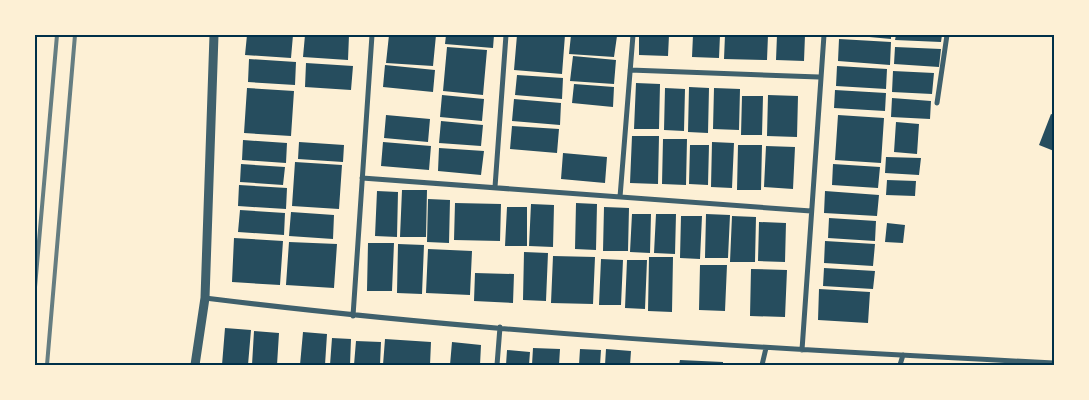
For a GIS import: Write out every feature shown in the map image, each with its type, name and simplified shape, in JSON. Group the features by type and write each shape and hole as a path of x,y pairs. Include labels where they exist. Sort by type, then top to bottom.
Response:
{"street":[{"path":"195,365 205,298 214,35"},
{"path":"353,316 372,35"},
{"path":"495,188 506,35"},
{"path":"620,197 633,35"},
{"path":"802,350 819,77 824,35"},
{"path":"938,103 947,35"},
{"path":"630,70 819,77"},
{"path":"362,178 811,211"},
{"path":"205,298 353,316 766,348 1054,363"},
{"path":"497,365 500,327"},
{"path":"762,365 766,348"},
{"path":"900,365 903,355"}],"building":[{"path":"247,35 293,35 291,58 245,55"},
{"path":"305,35 349,35 348,60 303,57"},
{"path":"389,35 436,35 433,66 386,63"},
{"path":"446,35 494,35 493,48 445,44"},
{"path":"517,35 565,35 562,74 514,70"},
{"path":"571,35 617,36 614,57 569,54"},
{"path":"639,35 669,35 668,56 639,55"},
{"path":"693,35 720,35 719,58 692,57"},
{"path":"725,35 768,35 767,60 724,59"},
{"path":"777,35 805,35 804,61 776,60"},
{"path":"848,35 891,35 891,39"},
{"path":"896,35 942,35 941,42 895,40"},
{"path":"839,39 891,42 890,65 838,61"},
{"path":"447,47 487,50 483,95 443,91"},
{"path":"895,47 941,49 939,67 894,64"},
{"path":"573,56 616,60 614,84 570,81"},
{"path":"249,59 296,62 295,85 248,82"},
{"path":"306,63 353,66 351,90 305,87"},
{"path":"385,65 435,70 433,92 383,87"},
{"path":"837,66 887,69 886,89 836,86"},
{"path":"893,71 934,73 932,94 892,92"},
{"path":"517,75 563,78 562,99 515,95"},
{"path":"636,83 660,84 659,129 634,129"},
{"path":"574,84 614,87 613,107 572,103"},
{"path":"689,87 709,88 708,133 688,132"},
{"path":"247,88 294,91 291,136 244,133"},
{"path":"665,88 685,89 684,131 664,130"},
{"path":"714,88 740,89 739,130 713,129"},
{"path":"835,90 886,93 885,111 834,108"},
{"path":"442,95 484,99 482,121 440,117"},
{"path":"768,95 798,96 797,137 767,136"},
{"path":"742,96 763,96 762,135 741,135"},
{"path":"892,98 931,101 930,119 891,117"},
{"path":"514,99 561,103 560,125 512,121"},
{"path":"1051,114 1054,115 1054,151 1039,145"},
{"path":"386,115 430,119 428,142 384,138"},
{"path":"838,115 884,118 881,163 835,160"},
{"path":"441,121 483,125 481,146 439,143"},
{"path":"896,122 919,124 917,154 894,152"},
{"path":"512,126 559,129 557,153 510,149"},
{"path":"632,136 659,136 658,184 630,183"},
{"path":"663,139 687,139 686,185 662,184"},
{"path":"243,140 287,143 286,163 242,160"},
{"path":"299,142 344,145 343,162 298,159"},
{"path":"383,142 431,146 429,170 381,166"},
{"path":"712,142 734,143 732,188 711,187"},
{"path":"690,145 709,145 708,185 689,184"},
{"path":"738,145 762,145 761,190 737,190"},
{"path":"766,146 795,147 793,189 764,187"},
{"path":"439,148 484,151 481,175 438,171"},
{"path":"563,153 607,157 605,183 561,179"},
{"path":"886,157 921,158 919,175 885,173"},
{"path":"295,162 342,165 339,209 292,206"},
{"path":"241,164 285,167 283,185 240,182"},
{"path":"833,164 880,167 878,188 832,185"},
{"path":"887,180 916,181 915,196 886,195"},
{"path":"239,185 287,188 286,209 238,206"},
{"path":"402,190 427,190 426,237 400,237"},
{"path":"377,191 398,192 397,237 375,236"},
{"path":"825,191 879,195 877,216 824,213"},
{"path":"428,199 450,200 449,243 427,242"},
{"path":"455,203 501,204 500,241 454,240"},
{"path":"576,203 597,204 596,250 575,249"},
{"path":"531,204 554,205 553,247 529,246"},
{"path":"507,207 527,207 527,246 505,246"},
{"path":"604,207 629,208 628,251 603,251"},
{"path":"240,210 285,213 284,235 238,232"},
{"path":"291,212 334,215 333,239 289,236"},
{"path":"632,214 651,214 650,253 630,252"},
{"path":"656,214 676,214 675,254 654,253"},
{"path":"706,214 730,215 728,258 705,258"},
{"path":"681,216 702,216 700,259 680,258"},
{"path":"732,216 756,217 755,262 730,262"},
{"path":"829,218 876,221 875,241 828,238"},
{"path":"759,222 786,223 785,262 758,261"},
{"path":"887,223 905,225 903,243 885,242"},
{"path":"234,238 283,241 280,285 232,282"},
{"path":"825,241 875,244 873,266 824,263"},
{"path":"289,242 337,244 334,288 286,285"},
{"path":"368,243 394,243 392,291 367,291"},
{"path":"398,244 424,245 422,294 397,293"},
{"path":"428,249 472,251 470,295 426,293"},
{"path":"524,252 548,253 546,301 523,300"},
{"path":"553,256 595,257 593,304 551,303"},
{"path":"649,257 673,257 672,312 648,311"},
{"path":"601,259 623,260 621,305 599,305"},
{"path":"627,260 647,260 645,309 625,308"},
{"path":"700,265 727,265 725,311 699,310"},
{"path":"824,268 875,271 873,289 823,286"},
{"path":"751,269 787,270 785,317 750,316"},
{"path":"475,273 514,274 513,303 474,301"},
{"path":"819,289 870,292 868,323 818,320"},
{"path":"225,328 251,330 248,365 222,365"},
{"path":"254,331 279,333 277,365 252,365"},
{"path":"303,332 327,334 325,365 300,365"},
{"path":"332,338 351,339 350,365 330,365"},
{"path":"385,339 431,342 430,365 383,365"},
{"path":"356,341 381,342 380,365 354,365"},
{"path":"452,342 481,345 480,365 450,365"},
{"path":"533,348 560,349 559,365 532,365"},
{"path":"580,349 601,350 600,365 579,365"},
{"path":"606,349 631,351 630,365 605,365"},
{"path":"507,350 530,352 529,365 506,365"},
{"path":"680,360 723,362 723,365 679,365"}],"railway":[{"path":"35,287 57,35"},
{"path":"47,365 75,35"}]}
